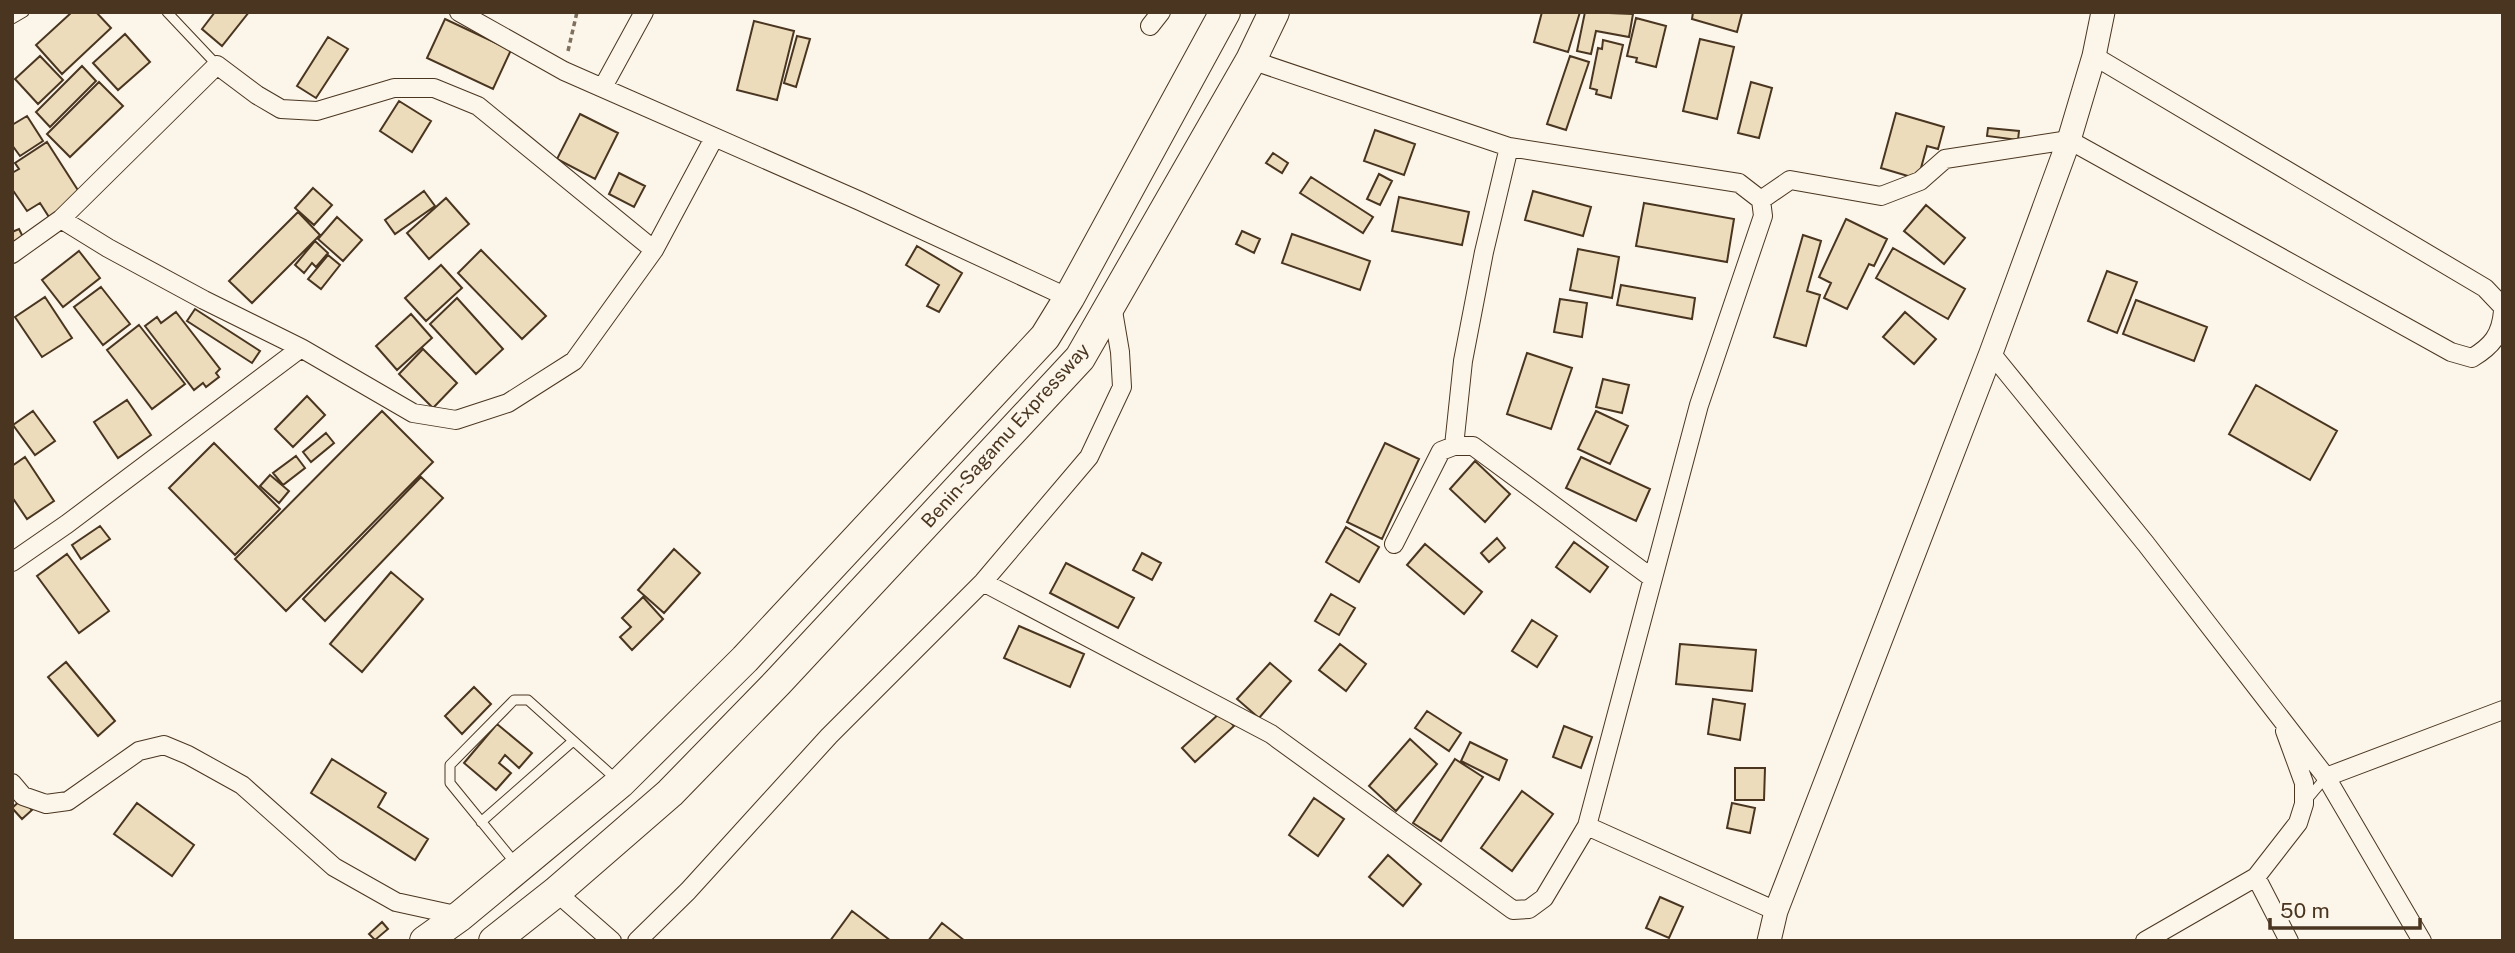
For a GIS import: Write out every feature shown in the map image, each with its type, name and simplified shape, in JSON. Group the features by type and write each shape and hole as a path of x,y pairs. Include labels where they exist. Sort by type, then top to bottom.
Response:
{"highway":[{"name":"Benin-Sagamu Expressway","path":"425,941 460,916 620,783 745,659 1045,337 1225,12"},
{"name":"Benin-Sagamu Expressway","path":"494,941 556,892 670,793 778,682 1080,358 1251,60 1274,12"}],"street":[{"path":"459,12 564,71 860,201 1069,298"},
{"path":"603,87 644,12"},
{"path":"1769,941 1776,911 1991,353 2069,140 2094,56 2103,12"},
{"path":"1761,200 1790,180 1881,196 1920,181 1945,159 2069,140 2451,352 2472,358 2488,348 2502,327 2503,309 2494,286 2094,56"},
{"path":"983,582 1271,734 1513,911 1529,909 1545,898 1587,826 1699,405 1763,216 1761,200 1739,183 1509,147 1251,60"},
{"path":"12,254 61,219 217,65 281,109 317,111 394,88 434,88 467,101 478,106 654,250"},
{"path":"61,219 204,300 301,348 413,413 456,420 508,403 574,360 654,250 714,138"},
{"path":"1454,446 1463,361 1484,253 1509,147"},
{"path":"636,941 688,891 829,736 983,582 1089,457 1122,387 1120,352 1112,305"},
{"path":"12,562 67,524 301,348"},
{"path":"1991,353 2146,544 2326,777 2421,941"},
{"path":"1394,544 1441,451 1454,446 1473,446 1652,578"},
{"path":"2326,777 2503,709"},
{"path":"2150,940 2256,877 2298,823 2304,804 2304,783 2277,711"},
{"path":"12,783 23,796 46,804 68,801 139,751 164,745 242,785 334,867 396,902 460,916"},
{"path":"1587,826 1776,911"},
{"path":"2256,877 2289,941"},
{"path":"556,892 612,941"}],"lane":[{"path":"12,19 24,12"},
{"path":"167,12 217,65"},
{"path":"519,868 450,783 450,765 514,699 528,700 620,783"},
{"path":"481,822 573,741"},
{"path":"2304,804 2326,777"}],"path":[{"path":"564,71 578,12"}],"building":[{"path":"72,12 96,12 111,28 62,74 36,45"},
{"path":"215,12 249,12 222,46 202,29"},
{"path":"1542,12 1580,12 1568,52 1534,42"},
{"path":"1585,12 1633,14 1629,37 1596,31 1591,54 1577,51"},
{"path":"1693,12 1742,13 1737,32 1692,19"},
{"path":"1636,18 1666,26 1656,67 1636,62 1637,58 1627,56"},
{"path":"445,19 511,50 493,89 427,58"},
{"path":"754,21 794,31 777,100 737,90"},
{"path":"125,34 150,62 118,90 93,63"},
{"path":"797,36 810,39 796,87 784,83"},
{"path":"328,37 348,49 316,98 297,86"},
{"path":"1700,39 1734,47 1717,119 1683,111"},
{"path":"1603,40 1623,45 1611,98 1596,94 1597,90 1590,88 1598,48 1602,49"},
{"path":"40,56 63,80 38,104 15,79"},
{"path":"1570,56 1589,62 1566,130 1547,124"},
{"path":"82,66 96,81 50,127 36,112"},
{"path":"99,82 123,106 70,157 47,134"},
{"path":"1751,82 1772,88 1759,138 1738,133"},
{"path":"399,101 431,121 412,152 380,131"},
{"path":"1896,113 1944,127 1938,149 1927,146 1918,179 1881,168"},
{"path":"580,114 618,133 595,179 557,159"},
{"path":"27,116 43,141 20,156 12,145 12,125"},
{"path":"1988,128 2019,131 2018,140 1987,136"},
{"path":"1375,130 1415,144 1404,175 1364,161"},
{"path":"47,142 81,195 49,217 40,203 27,211 12,189 12,173 19,169 15,163"},
{"path":"1273,153 1288,163 1282,173 1266,163"},
{"path":"619,173 645,186 634,207 609,194"},
{"path":"1379,174 1392,181 1380,205 1367,199"},
{"path":"1311,177 1373,217 1363,233 1300,193"},
{"path":"313,188 332,205 314,225 295,208"},
{"path":"424,191 435,206 395,234 385,220"},
{"path":"1533,191 1591,207 1583,236 1525,220"},
{"path":"1399,197 1469,212 1462,245 1392,231"},
{"path":"446,198 469,224 429,259 407,233"},
{"path":"1644,203 1734,219 1727,262 1636,246"},
{"path":"1926,205 1965,238 1944,264 1904,231"},
{"path":"298,212 320,235 252,303 229,281"},
{"path":"337,217 362,240 343,261 318,239"},
{"path":"1846,219 1887,239 1874,266 1869,264 1847,309 1824,298 1831,283 1819,277"},
{"path":"19,229 24,239 12,246 12,232"},
{"path":"1242,231 1260,239 1254,253 1236,244"},
{"path":"1292,234 1370,261 1360,290 1282,263"},
{"path":"1803,235 1821,241 1807,291 1820,295 1806,346 1774,337"},
{"path":"315,241 328,253 316,267 312,263 304,273 295,265"},
{"path":"917,246 962,273 939,312 927,306 939,285 906,265"},
{"path":"1893,248 1965,289 1948,319 1876,278"},
{"path":"1578,249 1619,257 1612,298 1570,290"},
{"path":"481,250 546,316 522,339 458,273"},
{"path":"79,251 100,278 63,307 42,280"},
{"path":"328,255 340,265 321,289 308,279"},
{"path":"441,265 462,288 426,321 405,298"},
{"path":"2107,271 2137,282 2117,333 2088,321"},
{"path":"1621,285 1695,298 1692,319 1617,305"},
{"path":"101,287 130,324 103,345 74,307"},
{"path":"45,297 72,338 42,357 15,317"},
{"path":"457,298 503,349 476,374 430,324"},
{"path":"1560,299 1587,303 1582,337 1554,332"},
{"path":"2136,300 2207,327 2194,361 2123,334"},
{"path":"195,309 260,351 252,363 187,321"},
{"path":"176,312 220,369 216,373 219,377 206,387 203,383 194,390 145,326 157,317 161,323"},
{"path":"1905,312 1936,339 1914,364 1883,337"},
{"path":"411,314 432,338 397,370 376,346"},
{"path":"139,325 185,384 152,409 107,350"},
{"path":"423,349 457,383 433,408 399,374"},
{"path":"1527,353 1572,368 1551,429 1507,414"},
{"path":"1603,379 1629,385 1622,413 1596,407"},
{"path":"2256,385 2337,431 2310,480 2229,434"},
{"path":"307,396 325,415 293,447 275,429"},
{"path":"127,400 151,435 118,458 94,422"},
{"path":"33,411 55,441 35,455 13,425"},
{"path":"382,411 433,462 286,611 235,559"},
{"path":"1596,411 1628,426 1610,464 1578,449"},
{"path":"326,433 334,443 311,462 303,452"},
{"path":"214,443 280,509 235,555 169,488"},
{"path":"1385,443 1419,459 1382,539 1347,522"},
{"path":"296,456 305,468 283,485 273,473"},
{"path":"25,457 54,501 27,519 12,497 12,466"},
{"path":"1581,457 1650,489 1636,521 1566,488"},
{"path":"1475,461 1510,494 1485,522 1450,489"},
{"path":"270,475 289,491 279,503 260,486"},
{"path":"421,477 443,498 325,621 303,599"},
{"path":"100,526 110,539 81,559 72,545"},
{"path":"1346,527 1379,547 1359,582 1326,562"},
{"path":"1497,538 1505,548 1489,562 1481,553"},
{"path":"1574,542 1608,567 1590,592 1556,567"},
{"path":"1425,544 1482,592 1464,614 1407,565"},
{"path":"674,549 700,573 664,613 638,590"},
{"path":"1142,553 1161,563 1152,580 1133,570"},
{"path":"67,554 109,611 79,633 37,576"},
{"path":"1066,563 1134,598 1118,628 1050,593"},
{"path":"391,572 423,599 362,672 330,644"},
{"path":"1331,594 1355,608 1339,635 1315,621"},
{"path":"643,597 663,619 632,650 620,637 631,627 622,618"},
{"path":"1532,620 1557,636 1537,667 1512,651"},
{"path":"1019,626 1084,654 1070,687 1004,658"},
{"path":"1340,644 1366,664 1346,691 1319,670"},
{"path":"1680,644 1756,650 1752,691 1676,684"},
{"path":"66,662 115,721 98,736 48,677"},
{"path":"1270,663 1291,681 1259,718 1237,699"},
{"path":"474,687 491,704 462,734 445,716"},
{"path":"1713,699 1745,704 1740,740 1708,734"},
{"path":"1427,711 1461,733 1449,751 1415,728"},
{"path":"1221,712 1234,726 1195,762 1182,748"},
{"path":"497,724 532,753 519,768 505,755 499,763 511,773 496,790 464,763"},
{"path":"1564,726 1592,737 1581,768 1553,757"},
{"path":"1410,739 1437,764 1396,811 1369,786"},
{"path":"1470,742 1507,760 1499,780 1461,761"},
{"path":"332,759 386,793 378,807 428,839 415,860 311,793"},
{"path":"1455,759 1483,777 1441,841 1413,823"},
{"path":"1735,768 1765,768 1764,800 1735,800"},
{"path":"1522,791 1553,814 1512,871 1481,848"},
{"path":"1314,798 1344,819 1318,856 1289,835"},
{"path":"22,799 32,810 22,819 12,808"},
{"path":"137,803 194,845 172,876 114,834"},
{"path":"1732,803 1755,808 1750,833 1727,828"},
{"path":"1388,855 1421,884 1403,906 1369,877"},
{"path":"1660,897 1683,907 1669,938 1646,928"},
{"path":"852,911 891,941 830,941"},
{"path":"382,922 388,929 375,940 369,934"},
{"path":"942,923 965,941 928,941"}]}
